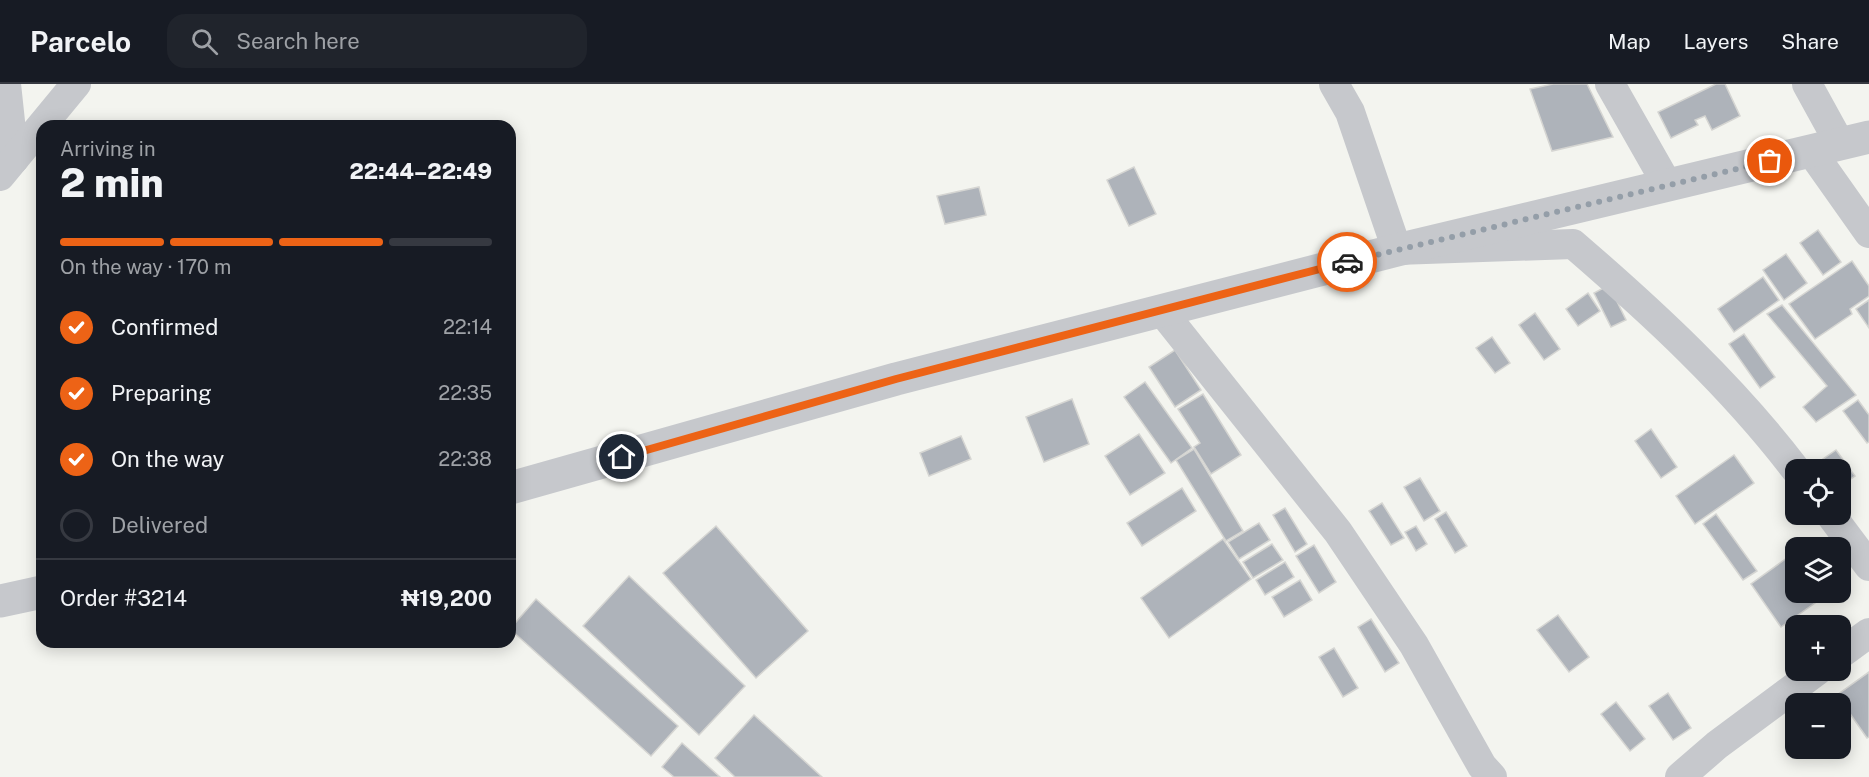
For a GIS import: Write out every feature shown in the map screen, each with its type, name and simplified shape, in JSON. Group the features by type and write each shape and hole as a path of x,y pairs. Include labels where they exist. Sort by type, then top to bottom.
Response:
{"street":[{"path":"6,84 7,168"},
{"path":"46,120 76,84"},
{"path":"1334,84 1350,111 1397,250"},
{"path":"1610,84 1668,186"},
{"path":"1807,84 1840,144 1869,233"},
{"path":"7,168 36,133"},
{"path":"516,486 896,379 1161,310 1397,250 1840,144"},
{"path":"1397,250 1573,244 1659,320 1786,459"},
{"path":"1161,310 1338,532 1414,645 1482,766 1492,777"},
{"path":"1838,525 1869,566"},
{"path":"0,601 36,593"},
{"path":"1851,646 1869,633"},
{"path":"1680,777 1717,745 1803,681"}],"building":[{"path":"1553,84 1587,84 1613,137 1552,151 1530,89"},
{"path":"1716,84 1725,84 1740,116 1712,130 1705,116 1695,120 1698,125 1671,138 1658,112"},
{"path":"1134,167 1156,214 1129,226 1107,180"},
{"path":"979,187 986,215 945,224 937,196"},
{"path":"1818,230 1841,262 1823,275 1800,243"},
{"path":"1786,254 1807,283 1784,300 1763,270"},
{"path":"1852,261 1869,286 1869,296 1850,309 1852,314 1815,339 1789,304"},
{"path":"1763,277 1779,300 1734,332 1718,309"},
{"path":"1609,285 1626,320 1611,327 1594,293"},
{"path":"1588,293 1600,311 1578,326 1566,309"},
{"path":"1869,300 1869,328 1856,309"},
{"path":"1782,305 1856,395 1816,422 1803,407 1827,386 1767,314"},
{"path":"1535,313 1560,349 1544,360 1519,325"},
{"path":"1744,334 1775,377 1760,388 1729,344"},
{"path":"1492,337 1510,363 1495,373 1476,348"},
{"path":"1175,350 1201,390 1175,407 1149,367"},
{"path":"1145,382 1192,448 1171,463 1124,397"},
{"path":"1203,394 1241,455 1211,474 1194,447 1200,443 1178,409"},
{"path":"1072,399 1089,444 1044,462 1026,417"},
{"path":"1858,400 1869,415 1869,442 1867,443 1843,411"},
{"path":"1651,429 1677,467 1661,478 1635,441"},
{"path":"1139,434 1165,473 1130,495 1105,456"},
{"path":"961,436 971,459 929,476 920,453"},
{"path":"1194,449 1243,531 1226,541 1176,460"},
{"path":"1836,450 1843,459 1823,459"},
{"path":"1734,455 1754,483 1695,524 1676,496"},
{"path":"1420,478 1440,511 1424,521 1404,487"},
{"path":"1182,488 1196,511 1142,546 1127,523"},
{"path":"1382,503 1404,538 1391,545 1369,511"},
{"path":"1285,508 1307,544 1295,552 1273,515"},
{"path":"1446,512 1467,546 1455,553 1435,519"},
{"path":"1716,514 1757,571 1743,580 1703,524"},
{"path":"1259,523 1270,540 1239,559 1228,542"},
{"path":"716,526 808,631 756,678 663,573"},
{"path":"1416,526 1427,544 1416,551 1405,532"},
{"path":"1223,539 1251,579 1169,638 1141,598"},
{"path":"1272,544 1283,560 1253,578 1243,562"},
{"path":"1314,545 1336,582 1319,593 1296,556"},
{"path":"1785,559 1785,603 1815,603 1798,615 1785,615 1785,624 1781,627 1751,584"},
{"path":"1285,562 1294,577 1265,595 1256,580"},
{"path":"629,576 745,686 699,735 583,626"},
{"path":"1300,580 1312,600 1284,617 1272,597"},
{"path":"536,599 678,726 651,756 516,634 516,622"},
{"path":"1558,615 1589,657 1569,672 1537,630"},
{"path":"1371,619 1399,663 1385,672 1358,627"},
{"path":"1334,648 1358,688 1343,697 1319,657"},
{"path":"1869,672 1869,737 1867,738 1851,715 1851,693 1840,693"},
{"path":"1668,693 1691,728 1673,740 1649,706"},
{"path":"1616,702 1645,739 1630,751 1601,714"},
{"path":"754,715 822,777 735,777 715,758"},
{"path":"682,743 720,777 674,777 662,767"}],"way so far":[{"path":"1347,262 1770,161"}],"route":[{"path":"622,457 896,379 1347,262"}]}
